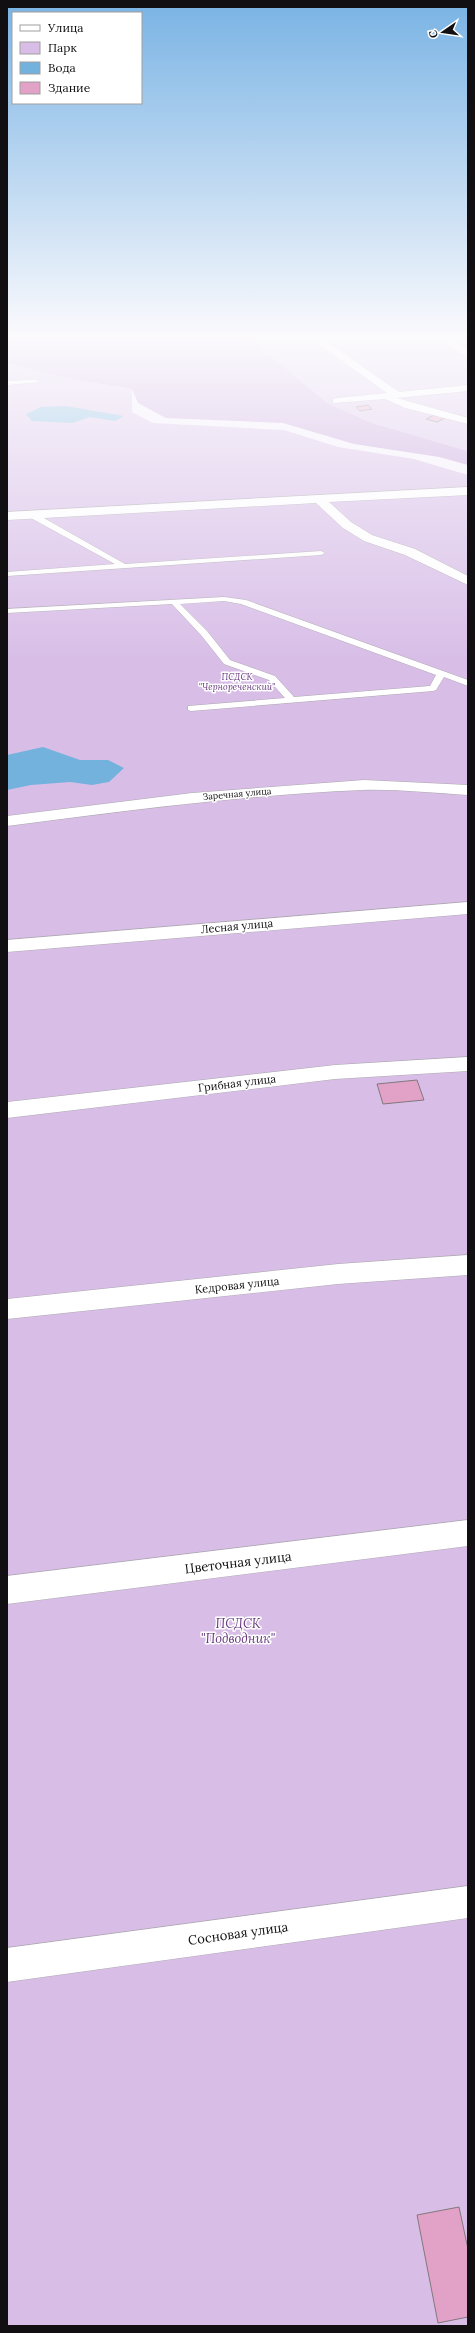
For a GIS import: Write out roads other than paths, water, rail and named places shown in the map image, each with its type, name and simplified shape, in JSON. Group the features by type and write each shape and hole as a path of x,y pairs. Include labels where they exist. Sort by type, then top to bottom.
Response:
{"street":[{"path":"7,516 468,491"},
{"path":"320,500 347,525 368,538 410,552 468,581"},
{"name":"Заречная улица","path":"7,820 184,798 317,788 364,785 468,790"},
{"name":"Лесная улица","path":"7,946 468,908"},
{"name":"Грибная улица","path":"7,1110 334,1072 468,1064"},
{"name":"Кедровая улица","path":"7,1310 338,1274 468,1265"},
{"name":"Цветочная улица","path":"7,1590 468,1533"},
{"name":"Сосновая улица","path":"7,1965 468,1902"}],"lane":[{"path":"32,515 99,551 123,566"},
{"path":"7,574 321,553"},
{"path":"7,612 224,599 243,602 468,683"},
{"path":"173,601 204,633 227,662 272,678 291,700"},
{"path":"190,708 433,688 441,674"}],"water":[{"path":"43,747 80,760 108,760 124,768 109,782 92,785 70,782 31,785 7,790 7,755"}],"park label":[{"name":"ПСДСК \"Чернореченский\"","path":"237,682"},
{"name":"ПСДСК \"Подводник\"","path":"238,1630"}]}
